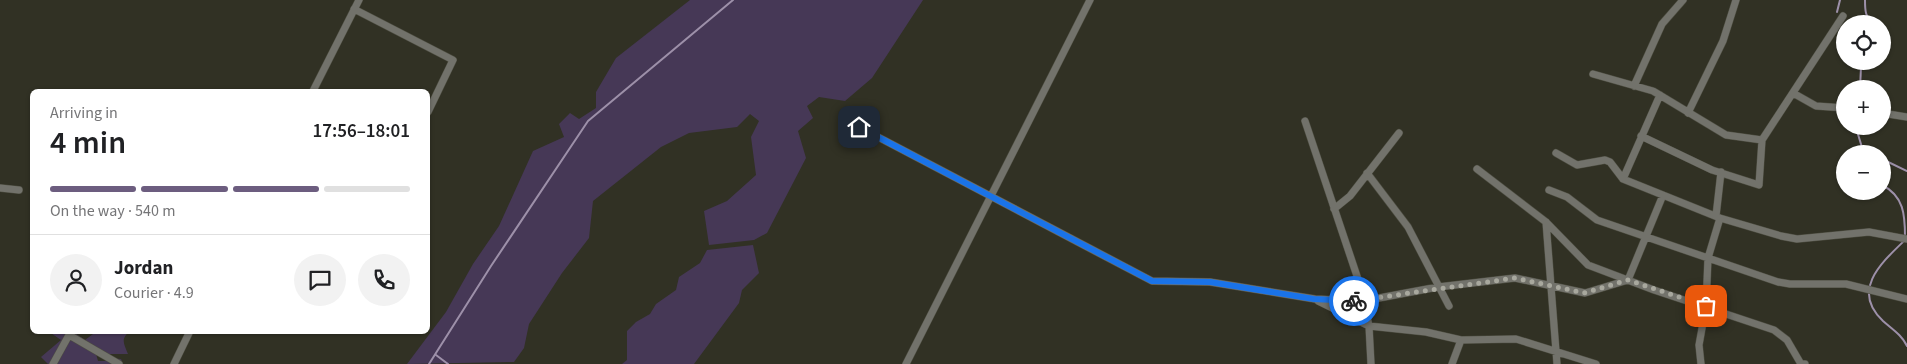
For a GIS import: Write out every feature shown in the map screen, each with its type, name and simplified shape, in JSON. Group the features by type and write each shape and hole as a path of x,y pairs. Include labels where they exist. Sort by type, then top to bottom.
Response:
{"street":[{"path":"313,89 359,0"},
{"path":"906,364 1090,0"},
{"path":"1634,86 1662,24 1682,0"},
{"path":"1688,113 1724,41 1736,0"},
{"path":"354,9 453,60 430,108"},
{"path":"1641,136 1721,172 1759,184 1762,140 1836,27"},
{"path":"1593,74 1660,95 1726,135 1762,140"},
{"path":"1793,93 1816,106 1836,107"},
{"path":"1623,179 1660,95"},
{"path":"1891,114 1907,117"},
{"path":"1305,121 1361,288 1369,326 1371,364"},
{"path":"859,127 990,198 1152,281 1210,282 1314,299 1363,301 1438,287 1515,278 1552,284 1584,293 1628,280"},
{"path":"1334,209 1350,196 1399,133"},
{"path":"1556,153 1577,166 1606,160 1610,162 1623,179 1718,217 1797,239 1868,232 1907,239"},
{"path":"1477,169 1546,222 1588,265 1774,330 1788,340 1803,364"},
{"path":"1701,364 1699,345 1706,306 1708,258 1718,217 1721,172"},
{"path":"1367,173 1408,227 1449,306"},
{"path":"0,188 19,190"},
{"path":"1549,190 1567,197 1597,220 1778,282 1790,284 1846,284 1907,299"},
{"path":"1628,280 1663,195"},
{"path":"1546,222 1558,353 1557,364"},
{"path":"1314,299 1369,326 1426,332 1461,340 1516,339 1596,364"},
{"path":"174,364 189,334"},
{"path":"53,364 69,335 119,364"},
{"path":"1452,364 1461,340"}],"shaded area":[{"path":"690,0 923,0 872,78 845,101 819,97 807,106 813,118 798,131 806,158 767,233 754,240 709,245 704,211 727,201 756,175 751,137 759,121 750,114 737,127 689,133 661,147 593,201 589,238 562,273 529,324 524,348 514,362 407,364 446,312 473,264 499,226 533,151 564,137 559,124 570,113 579,119 596,108 596,92 616,58"},
{"path":"753,245 759,273 742,290 739,303 694,364 622,364 627,360 627,331 636,322 650,314 656,304 676,290 679,277 700,263 707,250"},
{"path":"52,334 76,334 85,340 93,334 127,334 124,344 128,354 96,354 98,361 108,361 109,358 121,359 123,364 48,364 41,357 61,340"}],"waterway":[{"path":"429,364 491,266 588,121 733,0"},
{"path":"1837,12 1840,0"},
{"path":"1865,0 1867,15"},
{"path":"1860,80 1861,70"},
{"path":"1858,135 1861,145"},
{"path":"1891,163 1907,171"},
{"path":"1891,191 1902,207 1905,237"},
{"path":"1904,241 1886,259 1872,278 1869,299 1874,310 1883,321 1900,335 1907,346"},
{"path":"436,355 448,364"}],"way so far":[{"path":"1354,301 1438,287 1515,278 1552,284 1584,293 1628,280 1706,306"}],"route":[{"path":"859,127 990,198 1152,281 1210,282 1314,299 1354,301"}]}
